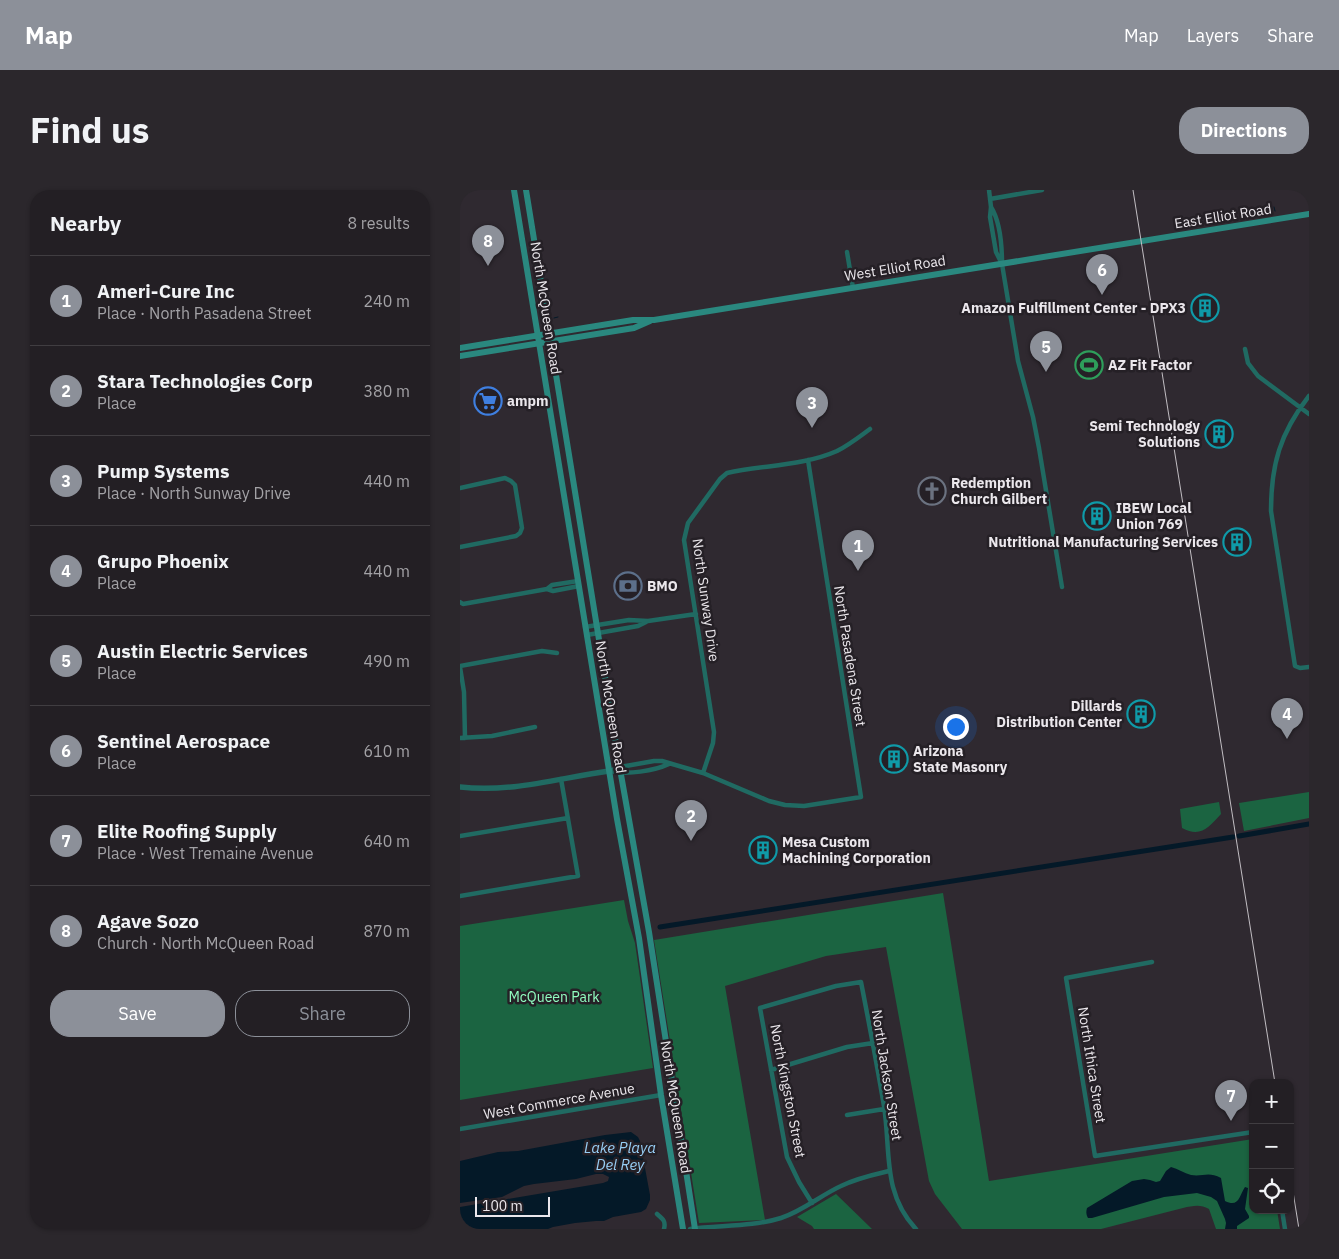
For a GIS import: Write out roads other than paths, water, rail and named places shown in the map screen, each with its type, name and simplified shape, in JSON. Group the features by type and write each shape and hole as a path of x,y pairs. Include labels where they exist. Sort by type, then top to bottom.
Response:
{"main road":[{"name":"North McQueen Road","path":"514,190 585,627 638,934 661,1095 683,1229"},
{"name":"North McQueen Road","path":"526,190 620,770 649,932 695,1229"},
{"path":"518,209 528,204"},
{"name":"East Elliot Road","path":"1141,241 1309,214"},
{"name":"West Elliot Road","path":"460,348 633,320 654,320 1141,241"},
{"name":"West Elliot Road","path":"460,356 634,328 654,320"},
{"path":"563,487 574,485"},
{"path":"638,934 649,932"},
{"path":"654,1048 666,1047"}],"street":[{"path":"989,190 990,217 996,252 1002,264 1018,361 1033,417 1062,587"},
{"path":"990,199 1042,190"},
{"path":"847,252 854,288"},
{"path":"1244,349 1248,363 1258,376 1309,414"},
{"path":"1309,396 1288,427 1279,447 1271,490 1271,511 1295,666 1300,668 1309,667"},
{"name":"North Sunway Drive","path":"703,773 713,743 714,732 684,540 688,523 720,479 727,473 808,460 837,451 870,429"},
{"name":"North Pasadena Street","path":"703,773 769,801 785,805 804,806 861,796 808,460"},
{"path":"460,488 505,478 511,481 515,485 522,528 516,536 460,547"},
{"path":"462,603 579,583"},
{"path":"585,627 629,620 648,621 696,614"},
{"path":"587,635 638,626 648,621"},
{"path":"534,727 492,736 463,738 464,692 460,666 542,651 557,653"},
{"path":"460,787 512,788 609,771 661,768 669,764 703,773"},
{"path":"460,896 578,876 562,779"},
{"path":"460,836 568,818"},
{"name":"North Ithica Street","path":"1152,962 1066,978 1095,1156 1249,1133"},
{"name":"North Kingston Street","path":"812,1203 787,1157 760,1008 836,986 861,982"},
{"name":"North Jackson Street","path":"861,982 884,1109 889,1172 895,1196 916,1229"},
{"path":"771,1070 847,1047 873,1043"},
{"name":"West Commerce Avenue","path":"460,1129 661,1095"},
{"path":"847,1115 884,1109"},
{"path":"690,1229 740,1227 782,1218 798,1212 841,1186 867,1176 889,1172"},
{"path":"657,1214 664,1219 664,1229"},
{"path":"1283,1214 1286,1229"}],"water":[{"name":"Lake Playa Del Rey","path":"631,1132 640,1141 650,1195 646,1209 641,1212 613,1217 604,1221 575,1223 548,1229 460,1229 460,1207 603,1183 608,1181 609,1177 603,1174 596,1174 576,1179 534,1184 524,1186 502,1197 460,1203 460,1161 498,1152 518,1151"},
{"path":"1171,1167 1191,1175 1209,1175 1221,1178 1225,1201 1230,1203 1236,1202 1245,1187 1248,1188 1245,1209 1249,1218 1237,1226 1237,1229 1225,1229 1225,1219 1217,1201 1197,1193 1164,1197 1088,1218 1087,1208 1132,1181 1144,1179 1160,1181"}],"waterway":[{"path":"1274,207 1275,211"},
{"path":"554,318 558,317"},
{"path":"1239,836 1309,824"},
{"path":"660,927 1233,837"}],"railway":[{"path":"1133,190 1274,1079"},
{"path":"1294,1198 1299,1229"}],"place":[{"name":"Agave Sozo","path":"488,266"},
{"name":"Sentinel Aerospace","path":"1102,295"},
{"name":"Amazon Fulfillment Center - DPX3","path":"1205,308"},
{"name":"AZ Fit Factor","path":"1089,365"},
{"name":"Austin Electric Services","path":"1046,372"},
{"name":"ampm","path":"488,401"},
{"name":"Pump Systems","path":"812,428"},
{"name":"Semi Technology Solutions","path":"1219,434"},
{"name":"Redemption Church Gilbert","path":"932,491"},
{"name":"IBEW Local Union 769","path":"1097,516"},
{"name":"Nutritional Manufacturing Services","path":"1237,542"},
{"name":"Ameri-Cure Inc","path":"858,571"},
{"name":"BMO","path":"628,586"},
{"name":"Dillards Distribution Center","path":"1141,714"},
{"name":"Grupo Phoenix","path":"1287,739"},
{"name":"Arizona State Masonry","path":"894,759"},
{"name":"Stara Technologies Corp","path":"691,841"},
{"name":"Mesa Custom Machining Corporation","path":"763,850"},
{"name":"Elite Roofing Supply","path":"1231,1121"}],"park label":[{"name":"McQueen Park","path":"554,997"}]}
